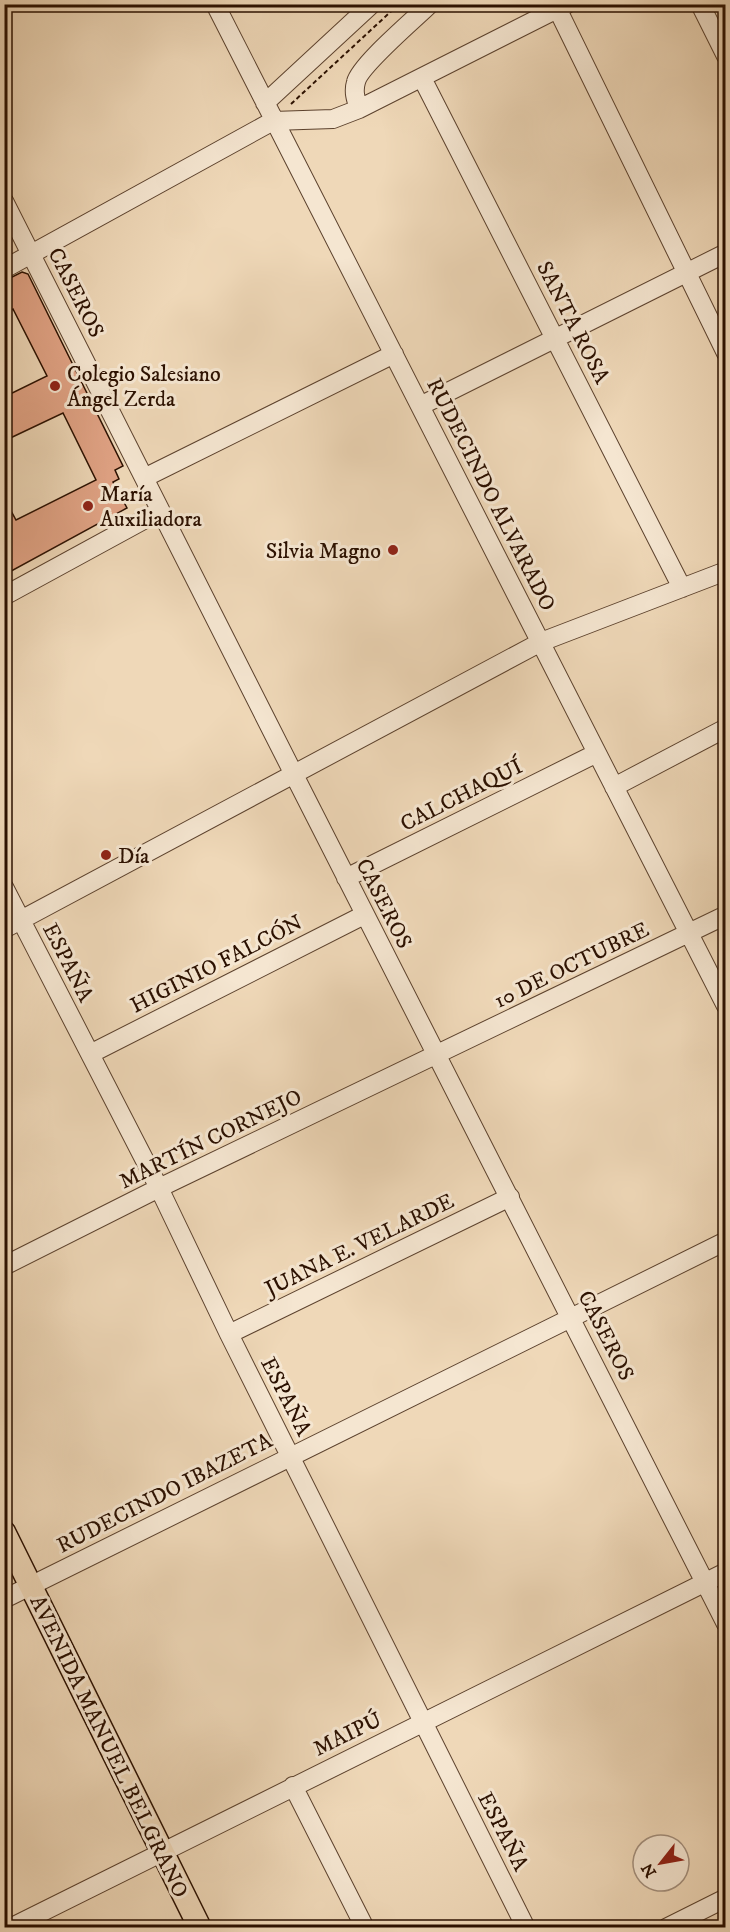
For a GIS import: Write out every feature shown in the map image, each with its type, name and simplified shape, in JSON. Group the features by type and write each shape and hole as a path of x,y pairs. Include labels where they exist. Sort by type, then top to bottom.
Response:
{"main road":[{"name":"AVENIDA MANUEL BELGRANO","path":"4,1532 200,1928"}],"street":[{"name":"RUDECINDO ALVARADO","path":"215,4 726,1006"},
{"path":"265,103 372,4"},
{"path":"359,109 355,96 356,80 367,64 430,4"},
{"path":"700,4 726,56"},
{"path":"4,269 273,121 333,119 359,109 560,6 685,274 726,353"},
{"name":"SANTA ROSA","path":"422,78 682,588"},
{"name":"CASEROS","path":"4,201 364,915 572,1318 726,1624"},
{"path":"420,406 726,253"},
{"path":"144,478 394,354"},
{"path":"4,596 160,512"},
{"path":"4,929 541,642 726,571"},
{"path":"614,787 726,728"},
{"name":"CALCHAQUÍ","path":"346,878 597,753"},
{"name":"ESPAÑA","path":"4,887 159,1188 229,1334 526,1928"},
{"name":"HIGINIO FALCÓN","path":"90,1054 364,915"},
{"name":"10 DE OCTUBRE","path":"437,1056 726,915"},
{"name":"MARTÍN CORNEJO","path":"4,1266 159,1188 437,1056"},
{"name":"JUANA E. VELARDE","path":"229,1334 510,1197"},
{"name":"RUDECINDO IBAZETA","path":"4,1599 726,1241"},
{"name":"MAIPÚ","path":"10,1928 726,1572"},
{"path":"293,1786 365,1928"},
{"path":"666,1928 726,1898"}],"path":[{"path":"273,121 399,4"}],"building":[{"name":"Colegio Salesiano Ángel Zerda","path":"22,272 28,274 123,466 115,470 119,479 113,482 127,508 4,575 4,498 16,520 96,480 63,413 4,441 4,397 47,376 13,309 4,314 4,281"}],"place":[{"name":"Colegio Salesiano Ángel Zerda","path":"55,386"},
{"name":"María Auxiliadora","path":"88,506"},
{"name":"Silvia Magno","path":"393,550"},
{"name":"Día","path":"106,855"}]}
